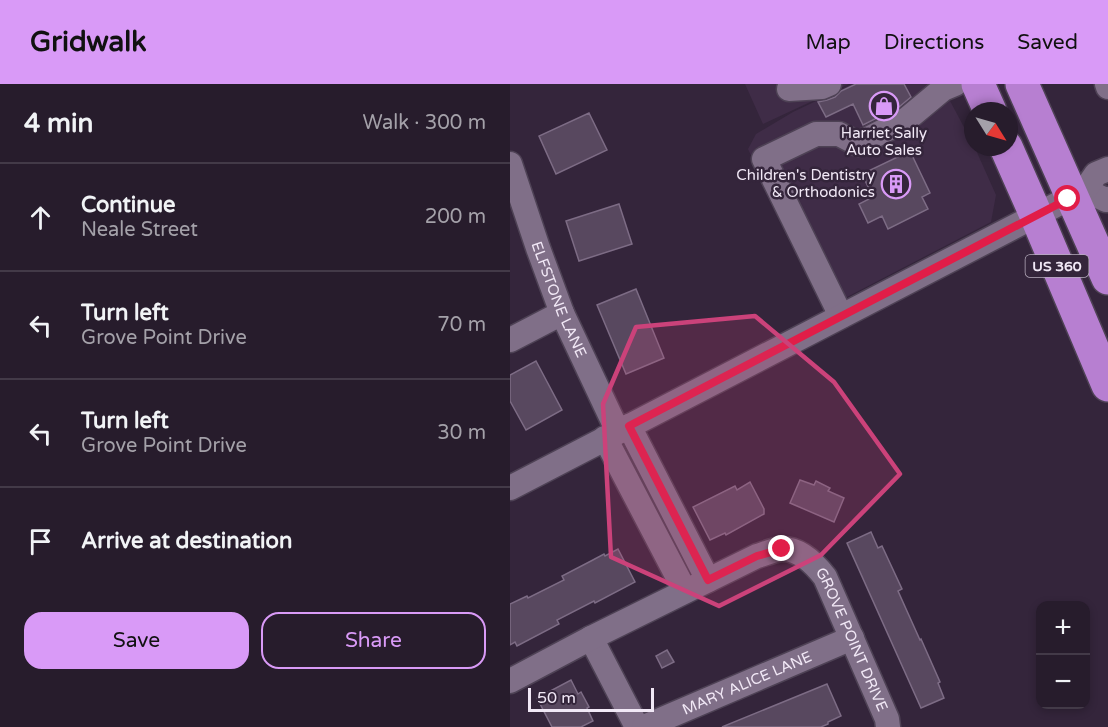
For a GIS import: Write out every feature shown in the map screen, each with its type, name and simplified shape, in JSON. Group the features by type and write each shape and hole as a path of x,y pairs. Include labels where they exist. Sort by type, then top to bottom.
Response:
{"highway":[{"path":"978,84 986,102"},
{"name":"US 360","path":"1022,84 1079,193 1108,278"},
{"name":"US 360","path":"1010,156 1108,385"}],"street":[{"path":"789,89 822,87 829,84"},
{"path":"841,316 764,159 816,134 839,134 858,144 907,119 943,89 955,84"},
{"name":"ELFSTONE LANE","path":"510,164 562,313 617,432"},
{"path":"510,488 1079,193 1096,174 1108,169"},
{"path":"1079,193 1108,199"},
{"path":"510,340 562,313"},
{"path":"617,432 708,580"},
{"path":"617,432 685,591"},
{"name":"GROVE POINT DRIVE","path":"510,681 757,556 782,549 798,552 814,564 825,577 887,719 888,727"},
{"path":"591,638 638,727"},
{"name":"MARY ALICE LANE","path":"644,727 852,638"}],"highlighted area":[{"path":"755,316 834,382 900,474 821,555 719,606 611,557 603,404 636,327"}],"shaded area":[{"path":"745,84 849,84 763,124"},
{"path":"852,84 941,84 964,127 964,156 979,156 996,195 991,222 824,309 748,149 756,134 793,112"}],"building":[{"path":"856,84 904,84 911,97 899,107 863,125 853,104 826,117 818,102 835,97 841,91"},
{"path":"589,113 607,150 556,174 539,136"},
{"name":"Children's Dentistry & Orthodonics","path":"910,151 930,193 922,197 928,209 888,229 882,216 868,223 859,204 873,197 862,174"},
{"path":"619,204 632,244 579,261 566,221"},
{"path":"636,289 664,358 626,374 597,305"},
{"path":"536,361 562,410 526,430 510,401 510,375"},
{"path":"800,480 814,485 816,481 830,488 828,491 844,498 834,522 790,503"},
{"path":"750,482 764,509 764,514 726,535 725,533 710,540 693,507 735,486 737,490"},
{"path":"871,532 878,548 882,546 902,589 898,591 940,682 938,683 944,698 921,708 847,543"},
{"path":"618,549 635,582 557,620 559,624 517,646 515,642 510,645 510,604 527,596 528,598 564,580 562,576"},
{"path":"667,650 674,662 662,668 656,656"},
{"path":"571,680 578,694 581,692 593,721 581,727 552,727 537,698"},
{"path":"827,684 841,716 821,727 722,727"}],"place":[{"name":"Harriet Sally Auto Sales","path":"884,106"},
{"name":"Children's Dentistry & Orthodonics","path":"896,184"}],"route":[{"path":"782,549 757,556 708,580 629,426 1068,199"}]}
